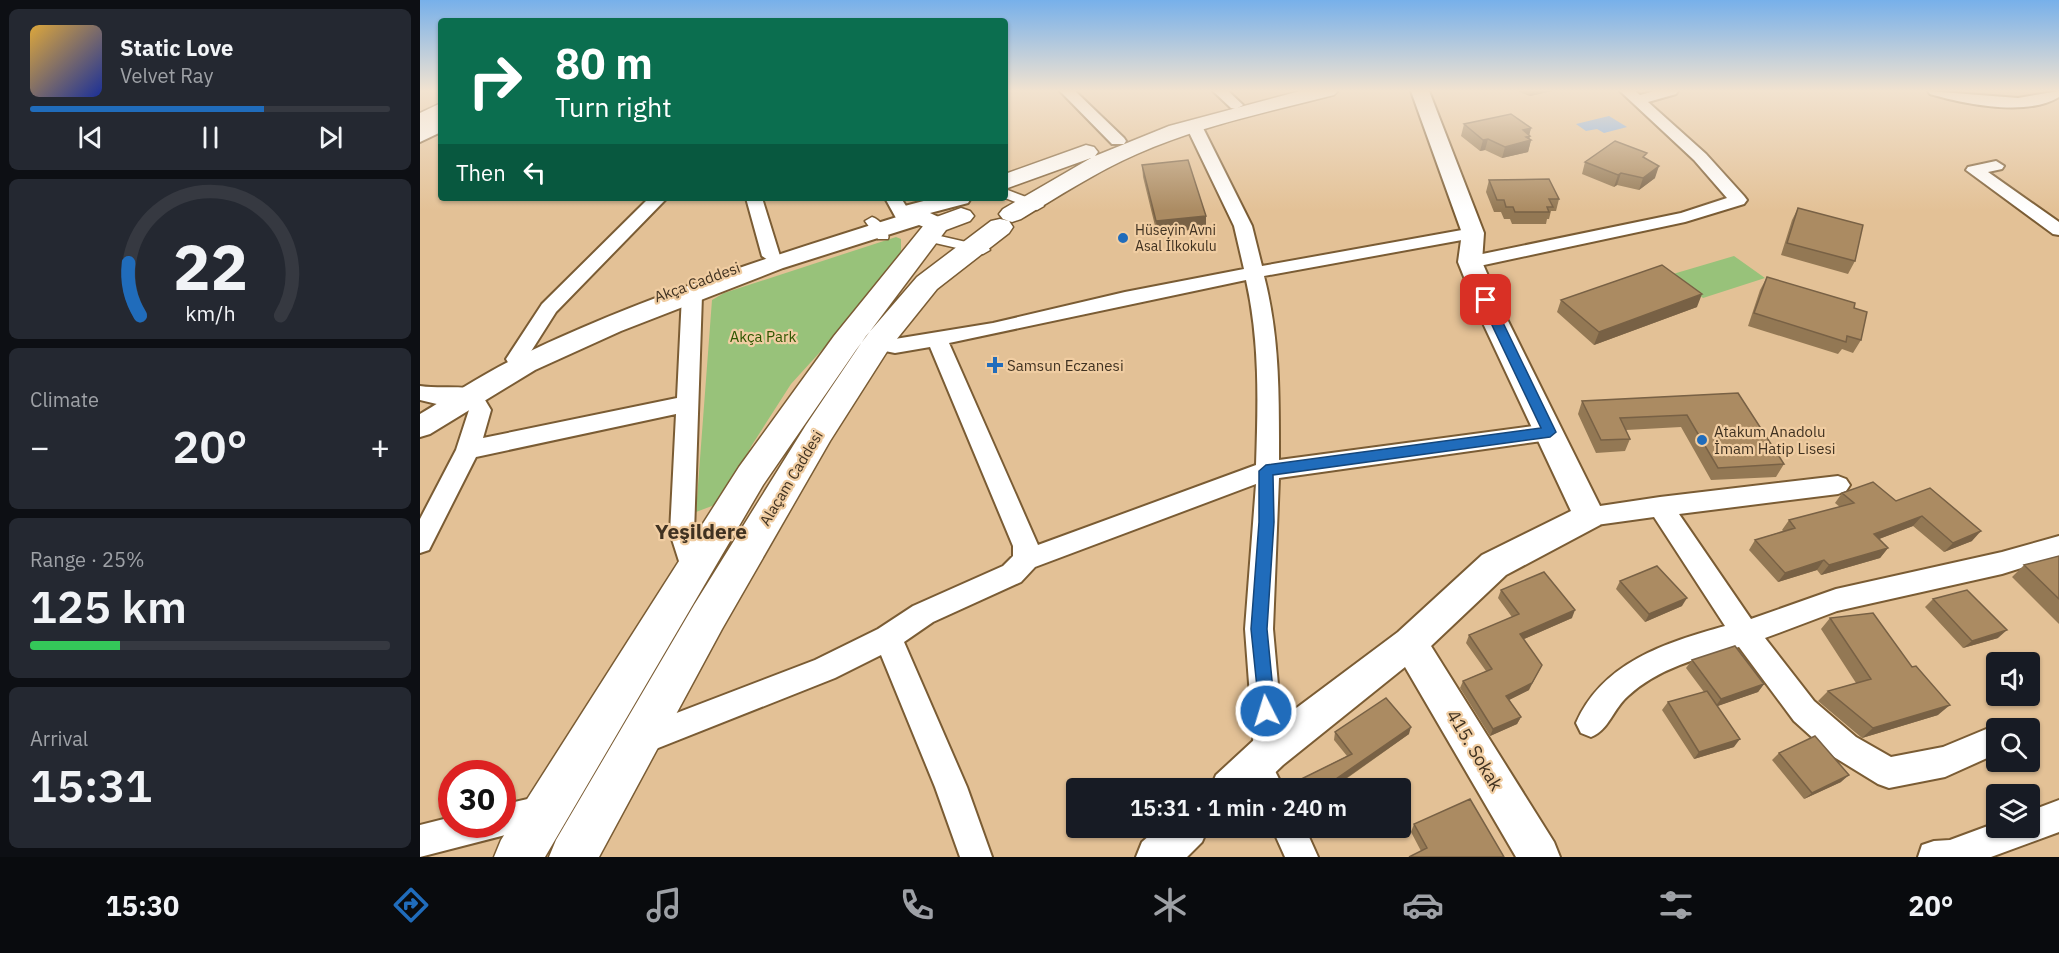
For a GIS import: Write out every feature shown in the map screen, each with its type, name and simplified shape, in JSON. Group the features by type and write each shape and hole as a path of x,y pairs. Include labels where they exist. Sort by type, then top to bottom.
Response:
{"main road":[{"path":"1008,181 1144,131"},
{"name":"Alaçam Caddesi","path":"1008,201 1076,175 1130,149 1180,131"},
{"name":"Alaçam Caddesi","path":"518,857 751,476 845,343 970,215 1007,201"},
{"name":"Alaçam Caddesi","path":"573,857 636,743 775,505 877,343 927,284 970,215"}],"street":[{"path":"1108,131 1118,141"},
{"path":"1196,131 1243,226 1256,274 1269,365 1266,522 1259,629 1264,769"},
{"path":"1433,131 1494,319 1550,432 1588,516"},
{"path":"877,343 895,346 993,329 1125,298 1340,256 1472,248 1685,217 1738,200 1700,157 1672,131"},
{"path":"1996,166 1974,170 2059,230"},
{"path":"516,359 549,308 656,201"},
{"path":"755,201 773,259"},
{"path":"877,227 921,217 970,215"},
{"name":"Akça Caddesi","path":"471,395 516,359 606,317 773,259 877,227 970,215"},
{"name":"Akça Caddesi","path":"420,427 471,395 537,359 612,325 692,295 773,259"},
{"path":"692,295 682,533 694,572"},
{"path":"937,338 1022,536 1026,546 1026,560"},
{"path":"420,393 441,397 471,395 480,410 468,450 420,543"},
{"path":"468,450 686,404"},
{"path":"636,743 825,669 888,638 923,614 1012,574 1026,560 1266,471 1550,432"},
{"path":"1249,778 1264,769 1410,643 1494,565 1588,516 1838,485"},
{"path":"1660,506 1745,633 1804,711 1845,747 1889,773 1945,762 1986,744"},
{"path":"1591,723 1618,686 1649,667 1714,641 1745,633 1836,600 2002,563 2059,546"},
{"path":"888,638 951,787 976,857"},
{"name":"415. Sokak","path":"1410,643 1539,857"},
{"path":"516,818 546,811"},
{"path":"2040,823 2059,816"},
{"path":"420,841 438,837"},
{"path":"1157,857 1177,838"},
{"path":"1293,838 1302,857"},
{"path":"1934,857 1950,856 1998,838"}],"green space":[{"name":"Akça Park","path":"896,237 901,239 901,253 891,274 791,384 752,445 720,503 696,512 712,300 724,293"},
{"path":"1734,256 1765,278 1703,298 1673,274"}],"building":[{"path":"1472,131 1524,131 1530,136 1526,137 1531,140 1505,147 1488,139 1483,140"},
{"path":"1615,141 1647,153 1643,157 1659,166 1643,178 1621,173 1618,175 1585,162"},
{"path":"1188,160 1206,216 1156,221 1142,165"},
{"path":"1549,179 1559,199 1549,199 1553,207 1547,207 1549,212 1515,212 1513,207 1506,207 1504,200 1497,200 1489,180"},
{"path":"1798,208 1863,225 1855,261 1787,243"},
{"path":"1662,265 1702,294 1599,332 1561,300"},
{"path":"1767,277 1855,303 1854,308 1867,312 1861,340 1847,336 1846,342 1754,313"},
{"path":"1738,393 1784,464 1718,468 1687,415 1620,418 1630,439 1601,440 1582,401"},
{"path":"1873,482 1896,501 1930,488 1981,531 1953,543 1922,516 1874,534 1888,548 1829,565 1824,560 1785,573 1755,540 1795,528 1789,520 1854,503 1842,493"},
{"path":"2059,556 2059,599 2024,565"},
{"path":"1657,566 1687,598 1649,614 1620,581"},
{"path":"1544,572 1575,610 1520,634 1542,665 1532,683 1506,696 1521,717 1493,729 1463,681 1492,669 1469,635 1519,614 1501,590"},
{"path":"1967,590 2007,630 1972,641 1933,599"},
{"path":"1873,613 1912,667 1916,666 1950,705 1873,728 1828,691 1871,679 1830,618"},
{"path":"1735,646 1764,684 1721,699 1692,660"},
{"path":"1707,691 1740,739 1699,752 1668,702"},
{"path":"1386,698 1411,727 1337,778 1303,778 1352,754 1335,732"},
{"path":"1815,736 1849,775 1812,793 1779,753"},
{"path":"1470,799 1504,857 1409,857 1427,848 1414,824"}],"place":[{"name":"Hüseyin Avni Asal İlkokulu","path":"1123,238"},
{"name":"Samsun Eczanesi","path":"995,365"},
{"name":"Atakum Anadolu İmam Hatip Lisesi","path":"1702,440"}],"district":[{"name":"Yeşildere","path":"701,531"}],"route":[{"path":"1266,711 1259,629 1266,522 1266,471 1550,432 1486,300"}]}
